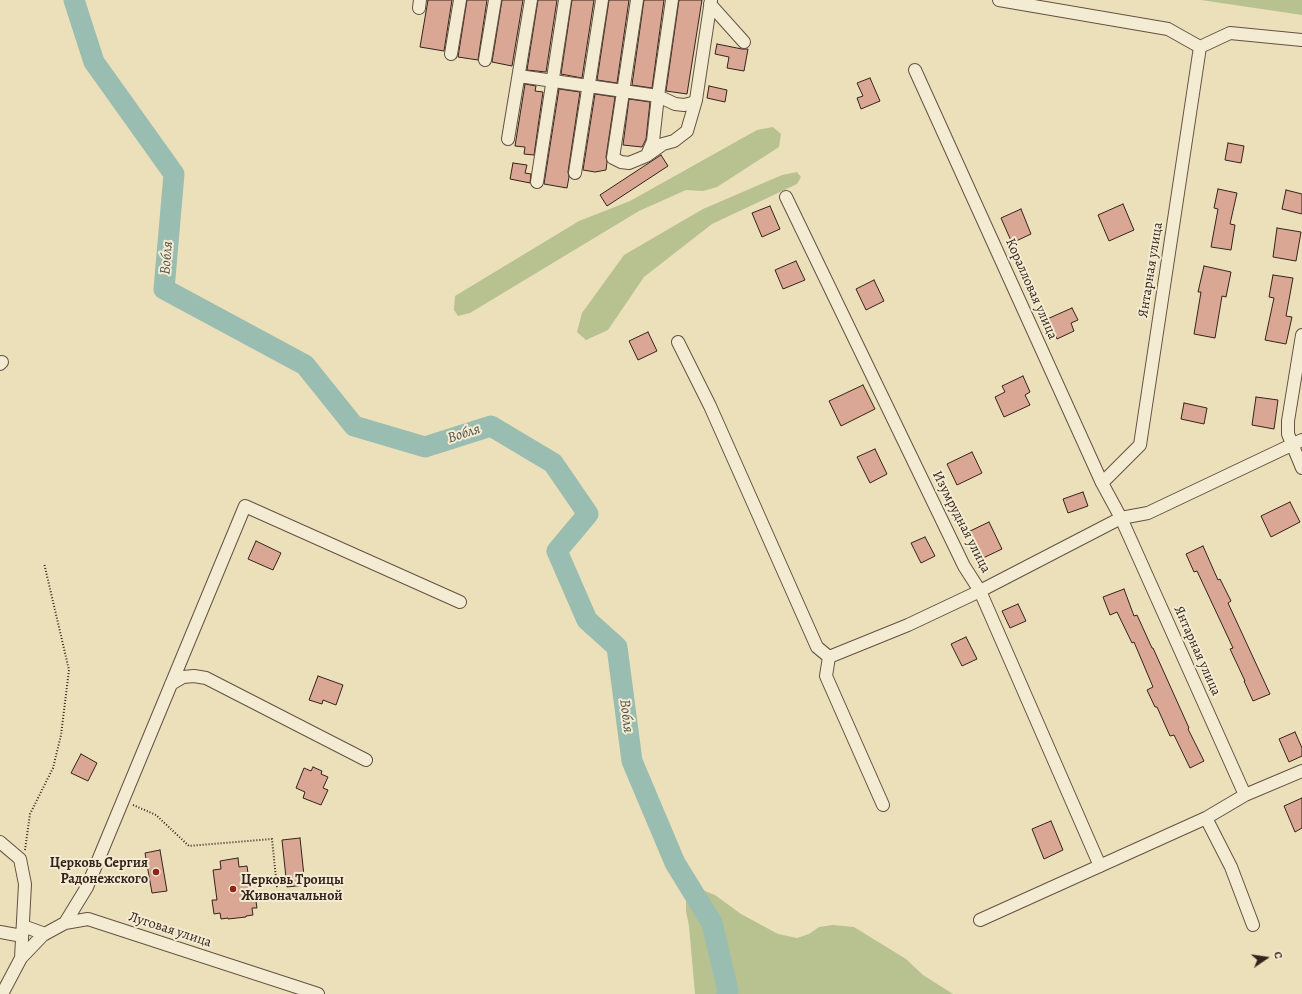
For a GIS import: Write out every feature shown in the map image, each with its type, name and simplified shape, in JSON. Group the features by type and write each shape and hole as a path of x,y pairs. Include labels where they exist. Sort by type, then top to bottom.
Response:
{"street":[{"path":"451,54 460,0"},
{"path":"485,60 495,0"},
{"path":"508,139 531,0"},
{"path":"537,182 565,0"},
{"path":"575,173 602,0"},
{"path":"637,0 613,158 620,162 629,163 646,156 663,144 674,141 687,131 696,100 711,2"},
{"path":"646,156 653,141 672,0"},
{"path":"999,0 1168,29 1200,47 1230,33 1302,40"},
{"path":"711,2 744,42"},
{"name":"Янтарная улица","path":"1102,483 1140,445 1200,47"},
{"name":"Коралловая улица","path":"915,70 1102,483 1121,518"},
{"path":"519,76 658,96 676,104 684,105 696,100"},
{"name":"Изумрудная улица","path":"786,197 964,566 980,591 1100,866"},
{"path":"1302,335 1288,420 1288,434 1297,442 1302,468"},
{"path":"678,342 710,406 817,647 829,657"},
{"path":"829,657 908,625 980,591 1121,518 1148,513 1297,442"},
{"path":"65,923 87,887 245,506 460,602"},
{"name":"Янтарная улица","path":"1121,518 1245,795"},
{"path":"829,657 826,676 884,805"},
{"path":"171,684 183,677 194,676 206,678 366,760"},
{"path":"980,920 1206,818 1245,795 1302,771"},
{"path":"1206,818 1231,866 1253,925"},
{"name":"Луговая улица","path":"0,842 20,859 25,884 21,958"},
{"name":"Луговая улица","path":"2,994 21,958 45,934 65,923 88,919 318,994"},
{"path":"0,932 22,931 45,934"}],"path":[{"path":"25,851 30,814 53,768 61,736 69,670 44,563"},
{"path":"123,800 156,815 189,846 272,839 277,888"}],"green space":[{"path":"1201,0 1302,0 1302,15"},
{"path":"773,127 781,134 779,147 717,187 703,191 686,190 639,211 470,313 458,316 454,310 455,296 579,221 630,201 757,130"},
{"path":"797,172 801,177 797,184 712,224 644,277 608,330 586,340 577,332 582,313 624,255 703,209 782,175"},
{"path":"690,885 715,895 741,914 778,934 797,938 809,934 819,927 833,925 854,927 906,959 923,975 953,994 695,994 689,926 686,911 686,892"}],"building":[{"path":"428,0 452,0 444,51 420,47"},
{"path":"467,0 487,0 478,60 458,57"},
{"path":"502,0 523,0 512,66 492,62"},
{"path":"538,0 557,0 546,72 527,70"},
{"path":"572,0 594,0 582,78 561,74"},
{"path":"609,0 629,0 617,83 597,80"},
{"path":"644,0 664,0 652,88 632,85"},
{"path":"679,0 702,0 687,94 666,91"},
{"path":"717,44 748,49 744,71 727,68 729,57 715,54"},
{"path":"870,78 880,101 861,109 857,98 863,96 857,83"},
{"path":"525,84 536,86 535,91 543,92 534,155 524,154 525,147 515,146"},
{"path":"709,86 727,90 725,102 707,98"},
{"path":"559,89 580,92 567,188 544,184"},
{"path":"595,94 615,97 606,157 606,170 595,172 583,170"},
{"path":"629,99 650,102 646,139 642,147 623,145"},
{"path":"1228,143 1244,146 1241,163 1225,160"},
{"path":"661,155 668,166 607,206 600,195"},
{"path":"513,163 527,165 525,173 531,174 530,183 510,179"},
{"path":"1218,189 1237,193 1230,224 1235,225 1231,250 1211,247 1218,209 1214,208"},
{"path":"1286,190 1302,194 1302,214 1282,209"},
{"path":"1123,204 1134,230 1109,241 1098,215"},
{"path":"770,206 780,229 762,237 752,213"},
{"path":"1021,209 1031,234 1012,243 1001,218"},
{"path":"1277,228 1301,232 1296,261 1273,257"},
{"path":"796,261 805,280 783,289 775,270"},
{"path":"1204,266 1231,272 1226,297 1222,296 1215,338 1194,334 1201,292 1198,292"},
{"path":"1273,275 1293,278 1286,316 1292,317 1286,344 1265,340 1274,298 1269,297"},
{"path":"874,280 884,301 866,310 856,289"},
{"path":"1072,308 1078,320 1071,323 1074,331 1057,339 1055,334 1052,335 1045,320"},
{"path":"648,332 657,351 638,360 629,341"},
{"path":"1023,376 1030,392 1025,395 1030,405 1004,417 995,397 1005,392 1002,386"},
{"path":"863,385 875,409 841,426 829,401"},
{"path":"1256,397 1278,400 1274,429 1252,425"},
{"path":"1184,403 1207,408 1204,424 1181,419"},
{"path":"875,449 887,474 870,483 857,457"},
{"path":"972,452 982,473 957,485 947,464"},
{"path":"1083,492 1088,506 1068,513 1063,499"},
{"path":"1290,502 1300,522 1271,537 1261,516"},
{"path":"989,522 1002,549 981,559 968,532"},
{"path":"925,537 935,556 921,563 911,543"},
{"path":"256,541 281,553 273,570 248,559"},
{"path":"1203,546 1218,580 1220,579 1231,601 1228,603 1270,694 1253,701 1230,649 1233,648 1197,571 1194,572 1186,554"},
{"path":"1124,589 1134,616 1137,615 1153,648 1189,728 1188,729 1204,761 1190,768 1174,735 1170,736 1157,707 1155,707 1147,690 1153,687 1134,642 1132,643 1117,612 1110,615 1103,597"},
{"path":"1018,604 1026,621 1010,628 1002,611"},
{"path":"966,637 977,659 962,666 951,644"},
{"path":"318,676 343,685 336,705 323,700 322,704 309,700"},
{"path":"1295,732 1302,748 1302,756 1289,762 1279,739"},
{"path":"81,754 97,763 88,781 71,773"},
{"path":"313,767 322,771 321,774 328,777 323,788 328,790 321,805 303,798 305,792 296,788 304,768 311,771"},
{"path":"1302,798 1302,828 1295,832 1284,806"},
{"path":"1051,821 1063,850 1044,859 1032,829"},
{"path":"300,838 305,885 287,887 282,840"},
{"name":"Церковь Сергия Радонежского","path":"160,850 167,891 152,893 145,853"},
{"name":"Церковь Троицы Живоначальной","path":"238,858 239,867 247,866 251,895 255,895 257,908 252,908 253,915 221,919 220,913 214,914 212,900 217,900 213,870 221,869 220,861"}],"waterway":[{"name":"Вобля","path":"74,0 94,62 174,174 164,289 305,365 354,426 425,447 491,426 553,463 588,514 557,551 587,620 617,647 632,761 675,863 712,923 728,991 727,994"}],"place":[{"name":"Церковь Сергия Радонежского","path":"156,872"},
{"name":"Церковь Троицы Живоначальной","path":"233,889"}]}
